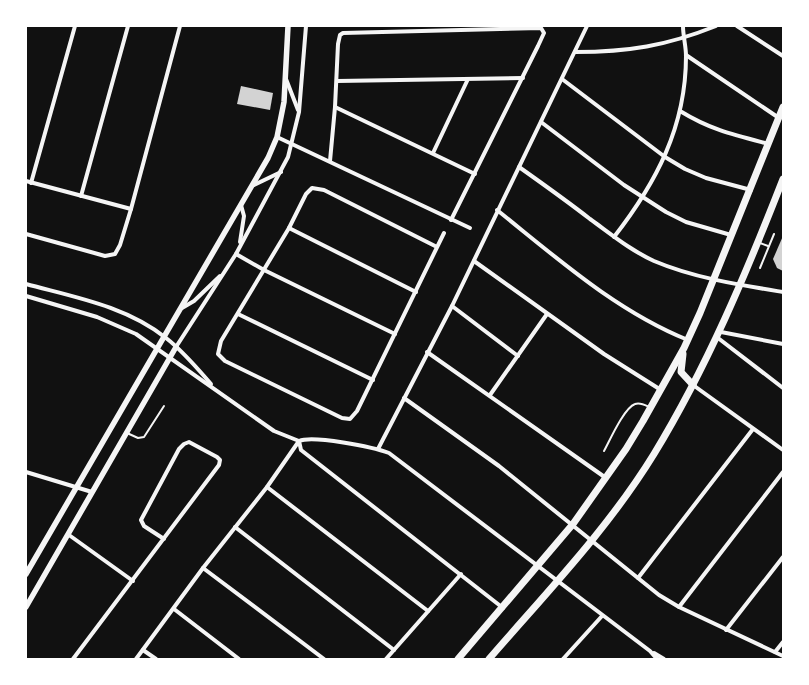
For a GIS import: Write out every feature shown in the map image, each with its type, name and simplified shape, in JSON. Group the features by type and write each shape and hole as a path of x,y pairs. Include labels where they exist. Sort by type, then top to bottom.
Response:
{"main road":[{"path":"458,659 539,566 573,524 606,479 661,390 688,340 751,190 783,107"},
{"path":"489,659 591,540 622,501 654,454 719,335 741,285 783,179"},
{"path":"684,348 681,372 693,385"}],"street":[{"path":"31,183 75,26"},
{"path":"81,196 128,26"},
{"path":"26,234 97,254 110,255 115,254 118,250 131,209 180,26"},
{"path":"26,574 254,185 268,158 277,137 283,109 288,26"},
{"path":"26,607 69,535 176,346 236,254 281,172 292,144 299,112 306,26"},
{"path":"378,449 452,306 587,26"},
{"path":"614,237 643,198 665,157 680,111 686,55 682,38 682,26"},
{"path":"575,52 628,50 655,46 716,26"},
{"path":"737,26 783,56"},
{"path":"330,161 337,81 338,44 340,35 343,33 541,28 544,30 542,38 451,220"},
{"path":"686,55 779,118"},
{"path":"337,81 522,78"},
{"path":"286,79 299,112"},
{"path":"433,153 468,79"},
{"path":"562,79 665,157 685,169 706,178 751,190"},
{"path":"335,107 475,174"},
{"path":"680,111 712,128 732,135 769,144"},
{"path":"541,122 643,198 666,212 686,222 731,235"},
{"path":"277,137 470,228"},
{"path":"519,167 634,251 653,260 692,274 741,285 783,292"},
{"path":"254,185 281,172"},
{"path":"26,182 131,209"},
{"path":"437,247 324,190 312,188 306,194 289,228 218,345 218,354 225,361 342,418 350,419 356,415 444,233"},
{"path":"240,246 244,216 241,205"},
{"path":"497,210 561,261 638,317 688,340"},
{"path":"289,228 416,292"},
{"path":"236,254 264,270 395,334"},
{"path":"474,261 547,314 661,390"},
{"path":"182,308 194,301 223,274"},
{"path":"26,284 119,311 141,322 165,337 176,346 218,391"},
{"path":"26,296 113,323 136,334 158,348 262,424 299,442"},
{"path":"452,306 518,356"},
{"path":"238,314 373,380"},
{"path":"490,396 547,314"},
{"path":"719,335 783,344"},
{"path":"719,335 783,388"},
{"path":"427,352 606,479"},
{"path":"693,385 783,450"},
{"path":"404,398 499,466 573,524 638,578 678,607 783,656"},
{"path":"638,578 753,429"},
{"path":"136,659 203,568 267,487 299,442 306,438 378,449 389,453 539,566 602,616 650,651 664,659"},
{"path":"73,659 133,581 217,468 220,462 218,458 189,442 184,444 179,449 141,520 144,526 164,539"},
{"path":"299,442 301,450 503,608"},
{"path":"26,472 92,492"},
{"path":"678,607 783,472"},
{"path":"267,487 428,611"},
{"path":"235,528 394,650"},
{"path":"69,535 133,581"},
{"path":"726,630 783,556"},
{"path":"203,568 324,659"},
{"path":"386,659 460,574"},
{"path":"174,609 238,659"},
{"path":"563,659 602,616"},
{"path":"775,652 783,642"},
{"path":"143,650 156,659"},
{"path":"650,651 657,659"}],"lane":[{"path":"760,268 774,234"},
{"path":"758,242 769,246"},
{"path":"604,451 627,410 633,404 640,403 650,408"},
{"path":"126,432 138,438 144,437 164,406"}],"building":[{"path":"241,86 273,93 270,110 237,104"},
{"path":"783,236 783,271 777,268 773,259"}]}
